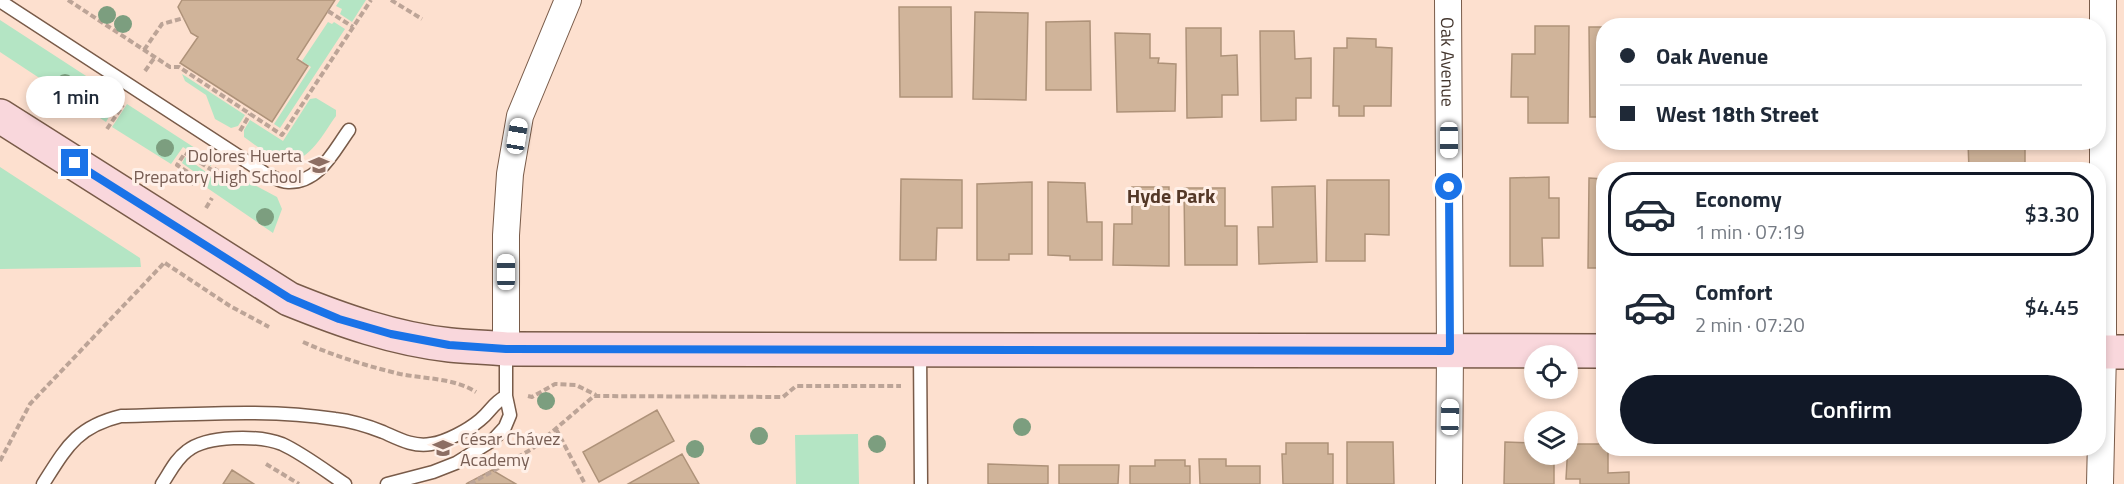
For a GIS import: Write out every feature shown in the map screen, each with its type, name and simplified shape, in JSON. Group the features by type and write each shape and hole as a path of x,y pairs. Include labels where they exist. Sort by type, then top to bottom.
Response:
{"street":[{"path":"506,349 506,235 510,174 520,117 568,0"},
{"name":"Oak Avenue","path":"1448,0 1449,484"},
{"path":"2103,0 2103,18"},
{"path":"0,116 289,298 339,319 391,334 449,345 506,349 1596,351"},
{"path":"2106,176 2109,352 2106,396"},
{"path":"2100,484 2102,456"}],"lane":[{"path":"0,1 266,174 287,182 311,177 325,164 349,130"},
{"path":"387,484 448,466 493,440 505,428 510,415 506,396 506,349"},
{"path":"920,349 921,484"},
{"path":"43,484 68,445 86,429 102,421 121,416 254,414 334,419 361,424 405,442 420,445 446,440 478,422 493,404 506,396"},
{"path":"162,484 177,460 188,450 205,442 224,438 267,440 282,444 345,484"}],"path":[{"path":"68,0 170,67 179,67 282,135 371,0"},
{"path":"390,0 422,19"},
{"path":"328,11 353,27"},
{"path":"144,50 162,24 184,18"},
{"path":"0,461 30,404 165,263 212,198"},
{"path":"445,382 462,384 480,394"},
{"path":"532,397 555,384 576,385 597,396"},
{"path":"470,484 532,449 594,396 783,397 796,386 920,386"},
{"path":"556,429 585,484"},
{"path":"264,463 299,484"}],"green space":[{"path":"340,0 366,0 352,22 340,14 342,9 336,6"},
{"path":"0,20 120,98 106,122 0,52"},
{"path":"328,22 332,24 334,22 345,29 280,128 274,124 311,67 302,61"},
{"path":"182,74 245,115 238,126 231,128 215,119 206,95 185,81"},
{"path":"316,98 336,110 336,116 318,142 304,156 287,161 276,158 244,137 244,130 250,120 283,141 310,99"},
{"path":"127,104 212,159 211,166 183,147 171,164 112,127"},
{"path":"185,157 213,177 223,168 277,197 282,209 273,233 197,181 200,176 182,163"},
{"path":"0,167 140,258 141,267 0,269"},
{"path":"858,434 859,484 796,484 795,435"}],"building":[{"path":"182,0 335,0 297,59 308,66 272,122 180,63 198,37 191,33 178,7"},
{"path":"899,7 951,7 952,97 900,97"},
{"path":"975,12 1028,13 1026,100 973,99"},
{"path":"1090,21 1091,90 1046,90 1046,22"},
{"path":"1535,26 1569,26 1568,123 1528,123 1528,97 1511,97 1512,54 1535,54"},
{"path":"1589,27 1596,27 1596,117 1590,117"},
{"path":"1186,28 1221,28 1221,56 1237,55 1238,95 1222,95 1222,117 1187,118"},
{"path":"1260,31 1294,31 1295,59 1311,58 1311,98 1296,98 1296,120 1261,121"},
{"path":"1115,33 1150,34 1150,58 1159,58 1158,63 1176,64 1175,111 1117,112"},
{"path":"1347,38 1376,39 1376,47 1392,48 1391,106 1364,106 1364,116 1339,116 1339,106 1333,106 1334,48 1347,48"},
{"path":"1968,150 2025,150 2025,162 1969,162"},
{"path":"1549,177 1549,198 1559,198 1559,238 1542,238 1543,266 1510,266 1510,178"},
{"path":"1589,178 1596,178 1596,268 1588,268"},
{"path":"901,179 962,180 962,228 937,228 936,260 900,260"},
{"path":"1327,180 1389,180 1389,235 1365,234 1365,261 1326,261"},
{"path":"1032,182 1032,254 1009,254 1009,260 977,260 977,184"},
{"path":"1048,182 1085,183 1087,222 1102,222 1102,260 1070,260 1070,256 1048,255"},
{"path":"1315,186 1317,262 1259,264 1258,227 1273,227 1272,187"},
{"path":"1132,187 1169,187 1169,266 1113,265 1114,224 1132,224"},
{"path":"1184,188 1225,188 1225,226 1237,226 1237,265 1185,265"},
{"path":"657,410 674,441 599,482 583,452"},
{"path":"1347,442 1393,442 1394,484 1347,484"},
{"path":"1505,442 1524,443 1524,465 1554,465 1554,484 1504,484"},
{"path":"1286,443 1328,443 1328,454 1333,454 1333,484 1283,484 1282,454 1286,454"},
{"path":"1578,444 1596,444 1596,456 1608,456 1608,473 1629,472 1629,484 1580,484 1580,479 1566,479 1567,465 1578,465"},
{"path":"682,454 699,484 628,484"},
{"path":"1199,459 1226,459 1226,466 1260,466 1260,484 1200,484"},
{"path":"1155,460 1185,460 1185,466 1190,466 1190,484 1130,484 1130,466 1155,466"},
{"path":"988,464 1048,466 1048,484 988,484"},
{"path":"1059,465 1119,465 1118,484 1059,484"},
{"path":"232,470 254,484 223,484"},
{"name":"César Chávez Academy","path":"492,470 516,484 466,484"}],"place":[{"name":"Dolores Huerta Prepatory High School","path":"319,165"},
{"name":"César Chávez Academy","path":"443,448"}],"district":[{"name":"Hyde Park","path":"1171,195"}],"route":[{"path":"75,163 289,298 339,319 391,334 449,345 506,349 1450,351 1449,187"}]}
